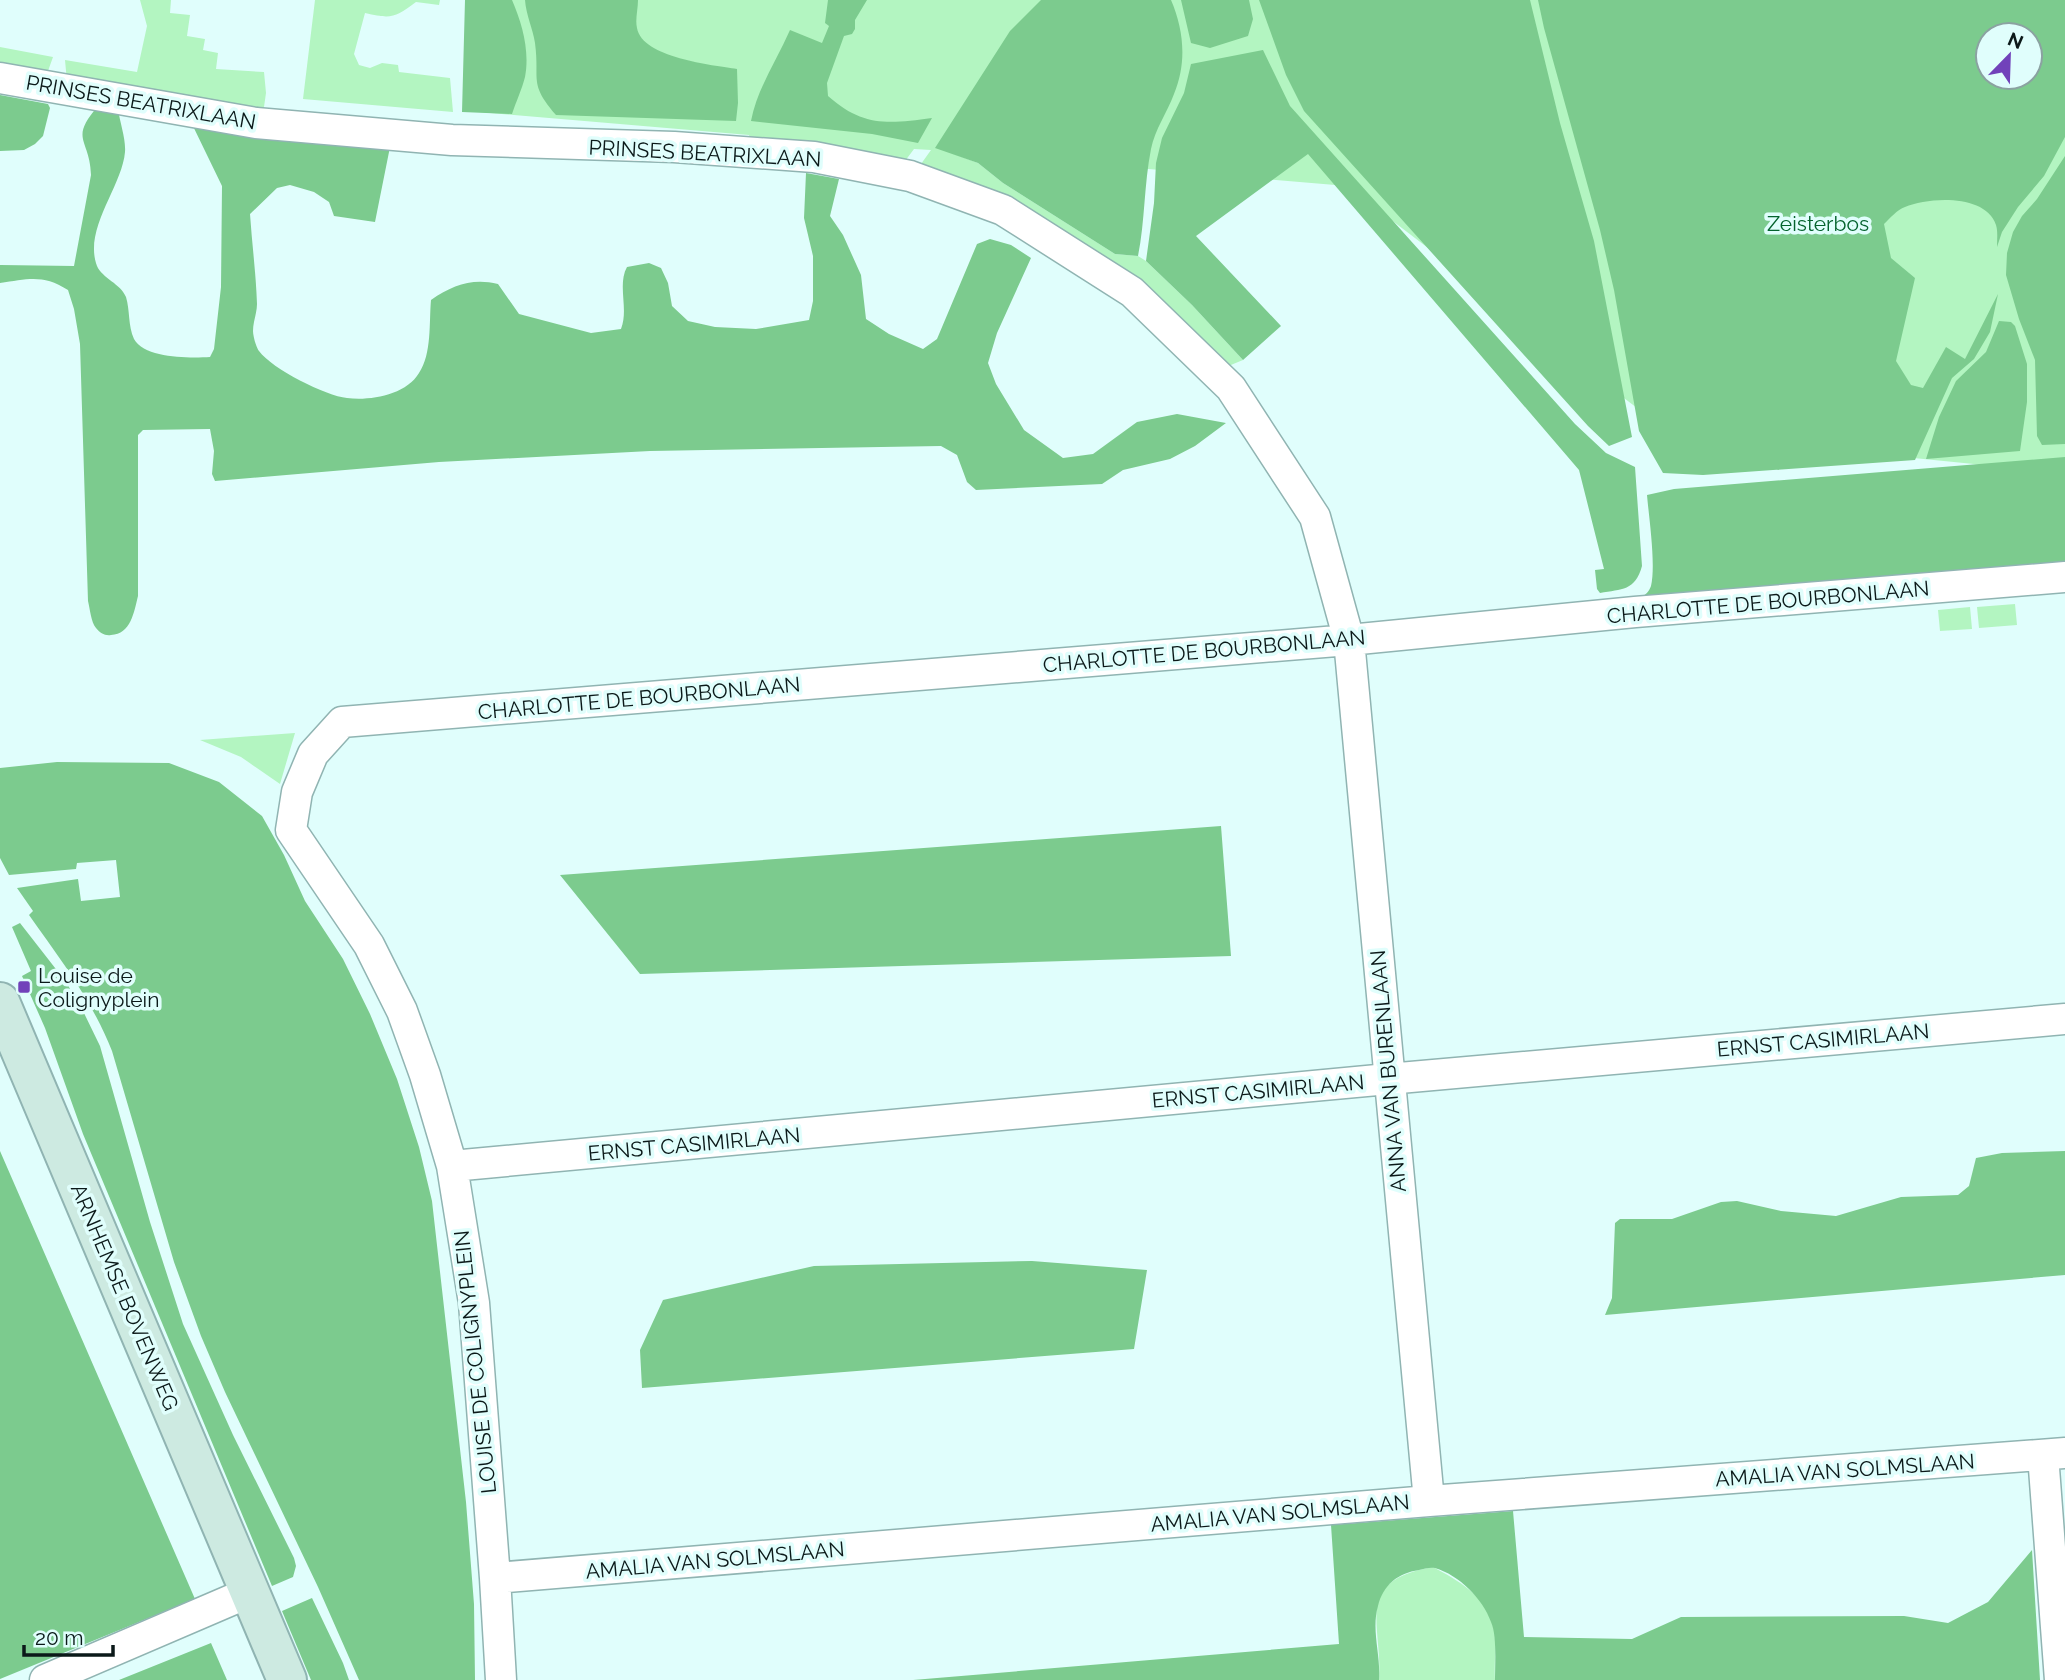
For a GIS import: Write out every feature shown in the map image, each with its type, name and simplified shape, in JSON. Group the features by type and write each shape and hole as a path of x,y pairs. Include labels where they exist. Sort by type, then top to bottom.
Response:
{"main road":[{"name":"ARNHEMSE BOVENWEG","path":"0,1002 287,1680"}],"street":[{"name":"PRINSES BEATRIXLAAN","path":"0,78 256,123 452,140 674,147 814,156 910,176 1003,210 1132,292 1231,388 1315,517 1349,640"},
{"name":"CHARLOTTE DE BOURBONLAAN","path":"342,722 1349,640 1649,611 2065,577"},
{"name":"ANNA VAN BURENLAAN","path":"1349,640 1429,1501"},
{"name":"LOUISE DE COLIGNYPLEIN","path":"342,722 313,754 297,792 291,830 369,945 402,1011 425,1075 452,1166 474,1303 501,1680"},
{"name":"ERNST CASIMIRLAAN","path":"452,1166 2065,1019"},
{"path":"2054,1454 2060,1680"},
{"name":"AMALIA VAN SOLMSLAAN","path":"495,1578 1429,1501 2054,1454"},
{"path":"45,1680 250,1592"}],"green space":[{"path":"140,0 171,0 170,13 190,15 187,36 205,39 203,50 218,53 216,69 264,72 266,93 263,114 67,82 65,60 137,72 147,26"},
{"path":"315,0 440,0 439,5 416,2 392,16 365,13 354,54 359,65 370,68 382,63 398,65 399,72 450,78 453,112 303,99"},
{"path":"465,0 512,0 526,47 526,67 512,114 462,112"},
{"name":"Zeisterbos","path":"476,0 2065,0 2065,473 1671,434 1347,186 949,152 978,163 1003,183 1115,254 1138,256 1146,261 1243,360 1226,367 984,188 921,164 931,150 914,149 905,161 750,138 749,135 479,112"},
{"path":"525,0 638,0 637,28 642,38 651,46 680,58 737,69 736,121 556,115 538,88 535,43"},
{"path":"828,0 867,0 855,20 852,34 844,36 827,83 828,96 853,113 877,121 932,118 918,143 872,134 751,121 763,86 790,30 822,43 829,26 825,23"},
{"path":"1041,0 1171,0 1181,35 1181,70 1151,149 1138,256 1115,254 1003,183 978,163 935,148 1010,31"},
{"path":"1181,0 1249,0 1253,19 1248,36 1210,48 1191,43"},
{"path":"1259,0 1530,0 1560,123 1594,241 1632,437 1609,446 1588,426 1304,111 1286,75"},
{"path":"1538,0 2065,0 2065,137 2044,176 2018,207 2002,232 1997,247 1997,227 1990,215 1969,203 1942,200 1915,204 1899,210 1884,224 1891,258 1915,278 1896,361 1911,385 1923,388 1946,347 1965,359 1998,294 1990,332 1974,359 1952,378 1915,460 1703,475 1663,473 1639,431 1614,290"},
{"path":"0,47 53,57 43,77 0,69"},
{"path":"1263,50 1290,106 1575,424 1606,453 1635,467 1642,566 1636,580 1627,587 1600,593 1597,589 1595,570 1604,569 1579,470 1308,154 1196,236 1281,326 1243,360 1146,261 1156,163 1162,138 1184,93 1191,64"},
{"path":"0,95 48,104 50,108 43,136 35,144 24,150 0,151"},
{"path":"99,105 118,109 125,152 95,238 97,266 124,292 134,339 140,346 158,354 210,357 214,349 221,287 222,186 191,122 390,147 375,222 334,216 329,202 314,192 290,185 277,188 250,214 257,304 253,331 258,349 275,366 313,387 338,396 356,399 387,395 413,381 426,357 431,300 447,290 471,282 498,284 519,314 591,333 621,329 624,313 624,274 627,267 649,263 661,268 668,283 672,306 688,321 715,327 756,329 809,320 813,301 813,256 804,218 806,173 839,179 830,216 843,235 861,275 866,319 889,334 923,349 937,339 977,244 990,239 1011,245 1031,258 997,333 988,363 996,384 1024,430 1063,458 1093,454 1137,422 1177,414 1226,423 1195,446 1170,459 1123,470 1102,484 976,490 967,482 957,455 941,446 650,451 439,462 215,481 212,474 214,451 210,429 143,430 138,435 138,596 133,615 123,631 105,635 94,625 88,601 80,344 74,309 68,290 51,282 35,279 0,283 0,265 74,266 91,175 83,133"},
{"path":"2065,156 2065,444 2042,445 2037,436 2035,360 2006,275 2007,253 2013,232 2022,216 2037,199"},
{"path":"1999,321 2011,322 2015,326 2027,364 2027,402 2020,451 1926,459 1939,417 1956,381 1986,352"},
{"path":"2065,457 2065,563 1640,598 1649,590 1652,577 1647,495 1674,489"},
{"path":"2015,604 2017,625 1979,628 1977,607"},
{"path":"1970,607 1972,629 1940,631 1938,610"},
{"path":"295,733 280,784 241,757 200,740"},
{"path":"57,762 169,763 219,782 262,816 305,901 343,959 370,1014 397,1079 419,1147 432,1201 466,1502 474,1604 475,1680 359,1680 225,1392 174,1262 112,1051 85,997 29,915 33,911 17,888 78,879 81,901 120,897 116,860 77,863 76,869 9,875 0,858 0,768"},
{"path":"1221,826 1231,956 640,974 560,875"},
{"path":"20,923 66,982 100,1046 150,1222 183,1324 233,1435 294,1558 296,1566 293,1577 272,1586 83,1134 45,1028 22,976 31,971 12,927"},
{"path":"0,1151 195,1599 0,1679"},
{"path":"2065,1151 2065,1275 1605,1315 1612,1298 1615,1223 1620,1219 1672,1219 1721,1202 1737,1201 1781,1211 1836,1216 1901,1197 1958,1195 1969,1186 1976,1158 2002,1153"},
{"path":"1032,1261 1147,1270 1134,1349 642,1388 640,1350 663,1300 814,1266"},
{"path":"1513,1511 1524,1637 1632,1639 1681,1617 1904,1616 1948,1623 1988,1602 2032,1550 2040,1680 1495,1680 1494,1634 1487,1613 1461,1582 1444,1571 1431,1568 1398,1577 1392,1581 1380,1599 1375,1624 1379,1680 913,1680 1339,1644 1331,1525"},
{"path":"1433,1567 1469,1590 1489,1614 1495,1637 1495,1680 1379,1680 1376,1623 1381,1594 1391,1583 1408,1574"},
{"path":"312,1598 349,1680 311,1680 282,1611"},
{"path":"211,1643 227,1680 119,1680"}],"place":[{"name":"Louise de Colignyplein","path":"24,987"}]}
